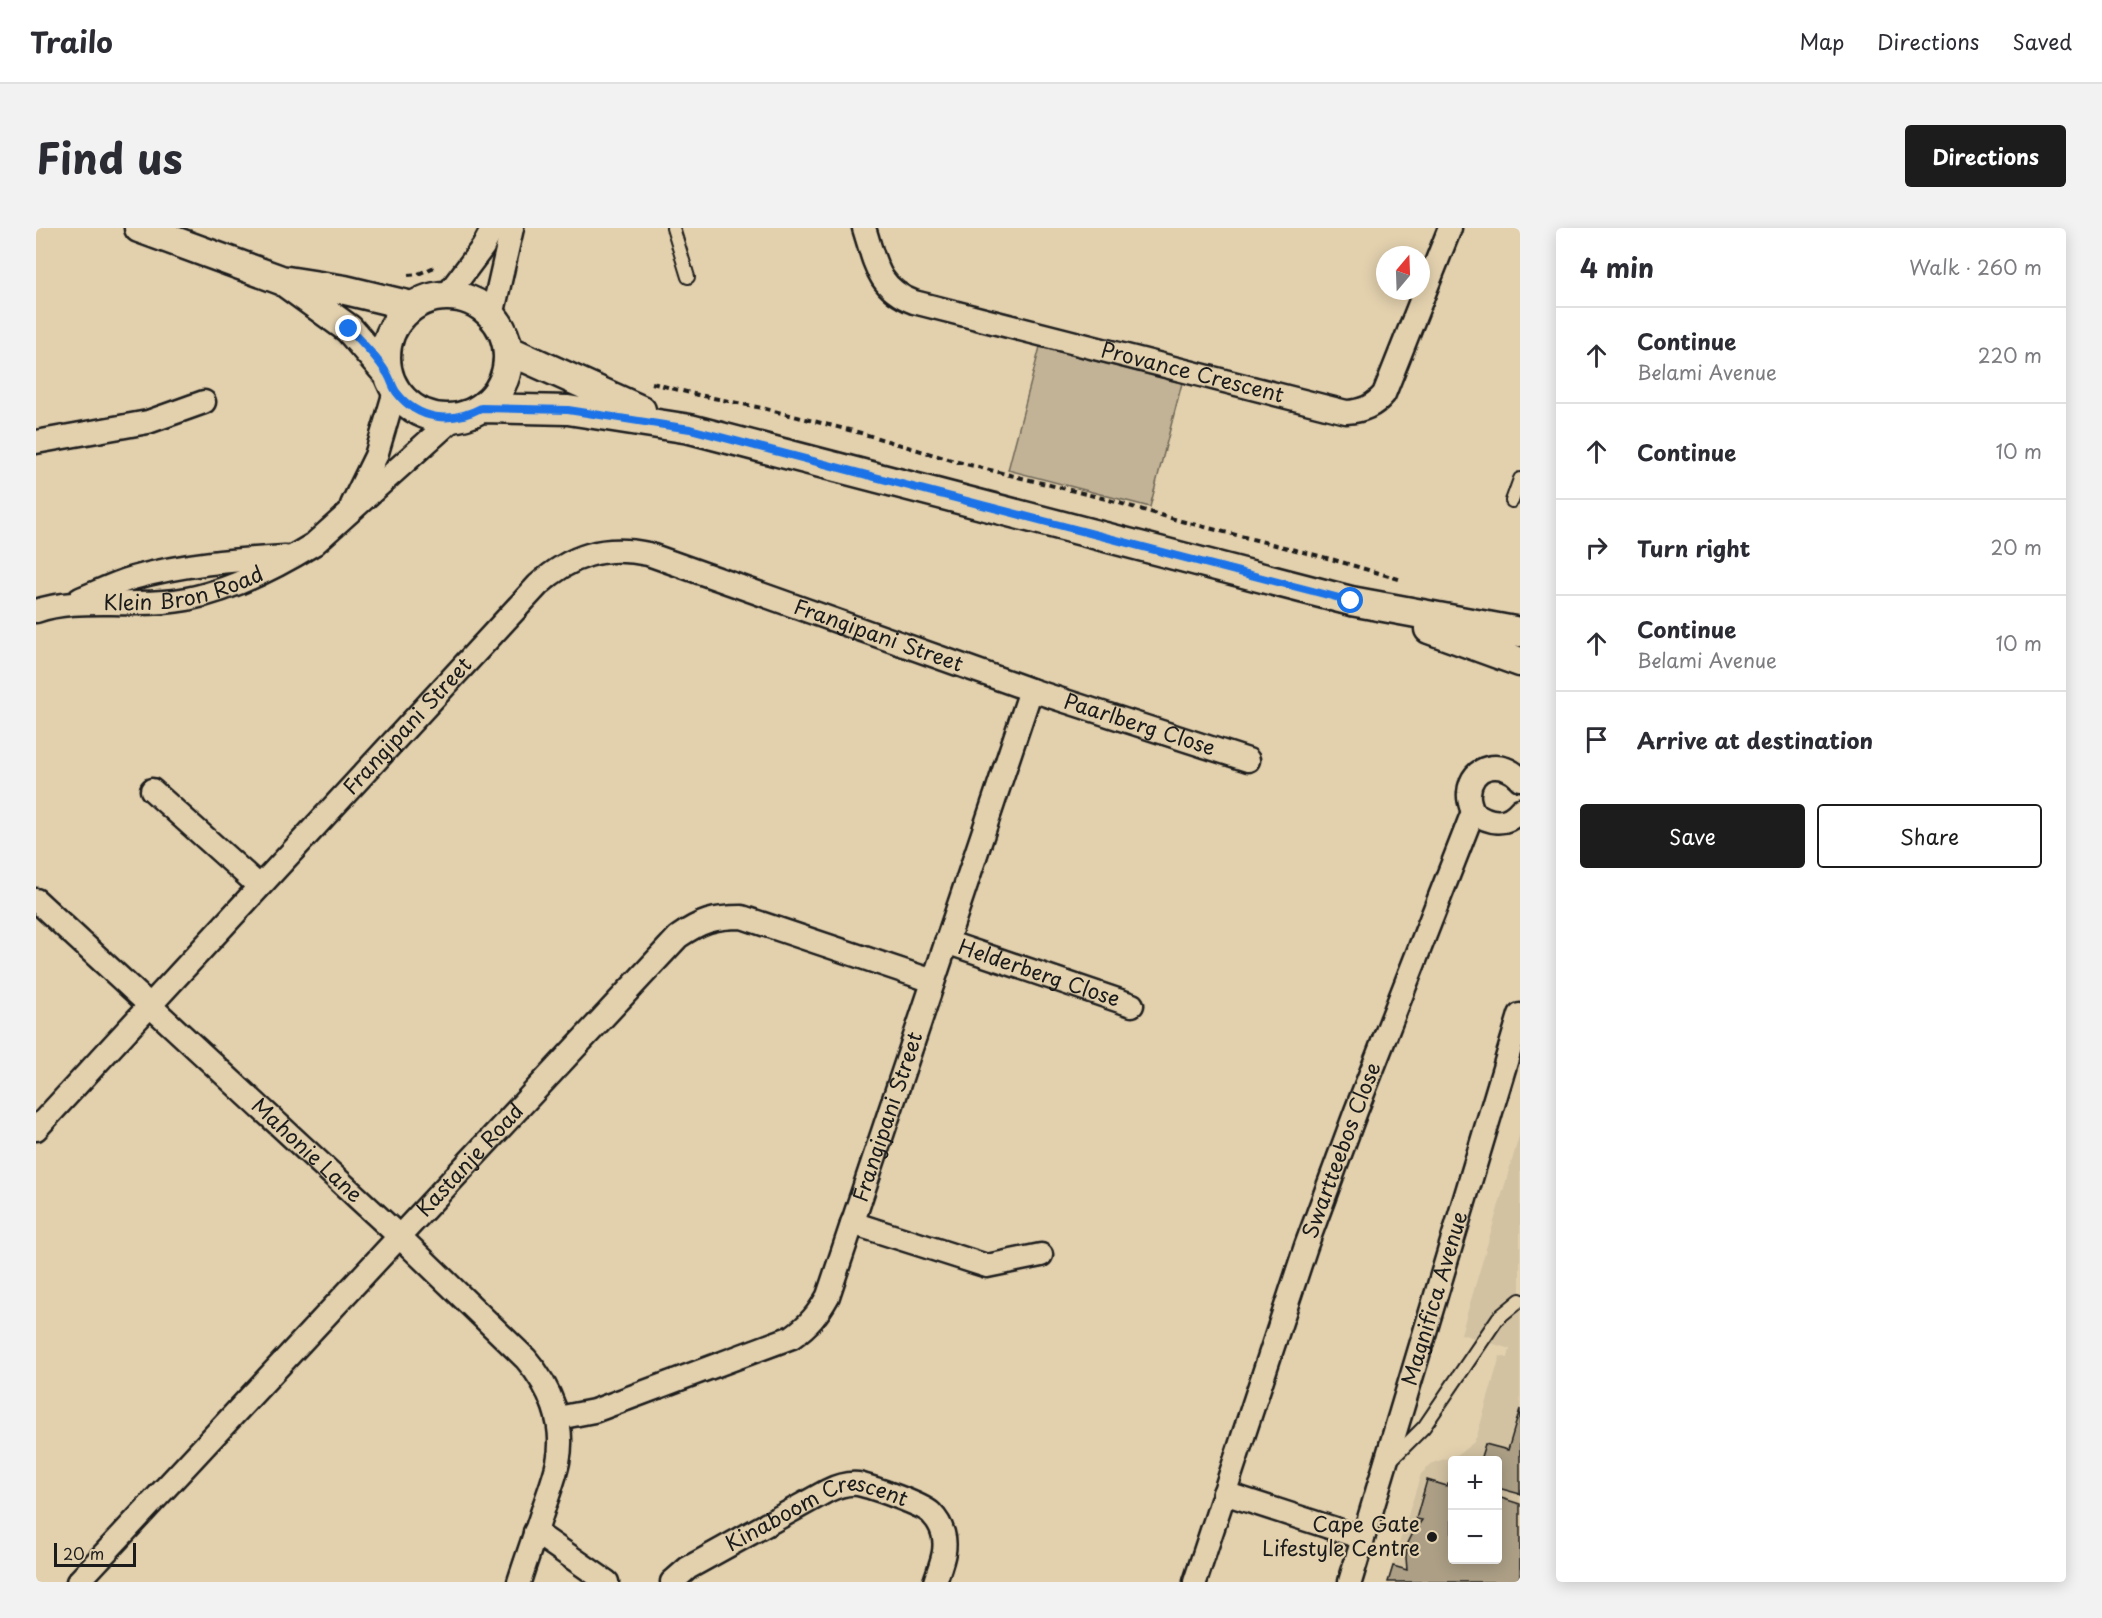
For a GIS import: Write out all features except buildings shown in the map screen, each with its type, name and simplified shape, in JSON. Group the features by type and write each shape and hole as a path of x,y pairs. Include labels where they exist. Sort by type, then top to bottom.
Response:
{"street":[{"path":"139,228 281,280 345,290 412,306"},
{"path":"447,295 483,247 493,228"},
{"path":"492,316 512,228"},
{"name":"Provance Crescent","path":"864,228 879,274 891,289 908,299 1346,412 1370,407 1384,394 1450,228"},
{"path":"281,280 349,329 406,403 421,413 437,418 468,415 494,397 503,383 507,367 508,350 503,332 492,316 472,301 447,295 435,296 412,306 392,328 387,343 385,357 391,382"},
{"path":"508,350 624,403 690,429"},
{"name":"Klein Bron Road","path":"347,515 376,456 391,382"},
{"path":"36,442 148,422 204,402"},
{"path":"481,408 568,410 690,429 1351,601 1520,632"},
{"name":"Klein Bron Road","path":"68,604 138,603 187,599 243,582 314,544 454,418"},
{"name":"Frangipani Street","path":"36,1129 538,585 570,561 590,554 629,550 648,554 1031,690 828,1296 819,1312 807,1326 792,1337 594,1410 558,1418"},
{"name":"Klein Bron Road","path":"36,611 68,604 131,579 179,567 237,560 293,557"},
{"path":"1351,601 1520,662"},
{"name":"Paarlberg Close","path":"1031,690 1248,760"},
{"name":"Swartteebos Close","path":"1195,1582 1306,1246 1356,1111 1473,812 1469,801 1472,781 1486,768 1496,766 1505,767 1520,779"},
{"path":"152,790 259,886"},
{"path":"1473,812 1498,823 1508,820 1520,810"},
{"name":"Mahonie Lane","path":"36,900 400,1237 526,1359 546,1386 558,1418"},
{"name":"Kastanje Road","path":"78,1582 678,937 698,924 719,917 742,917 933,981"},
{"name":"Helderberg Close","path":"946,942 1132,1005"},
{"name":"Magnifica Avenue","path":"1350,1582 1520,1015"},
{"path":"852,1222 987,1266 1041,1255"},
{"path":"519,1582 559,1462 558,1418"},
{"name":"Kinaboom Crescent","path":"672,1582 688,1568 827,1491 847,1484 859,1484 922,1506 932,1514 939,1524 945,1545 944,1556 935,1582"},
{"path":"1224,1492 1363,1538"},
{"path":"536,1532 607,1582"}],"lane":[{"path":"673,228 688,277"},
{"path":"1512,501 1520,479"},
{"path":"1386,1464 1424,1427 1498,1318 1520,1300"}],"path":[{"path":"407,275 418,274 444,262"},
{"path":"643,380 861,433 958,462 1102,498 1404,580"}],"shaded area":[{"path":"1040,347 1182,383 1150,507 1008,470"},
{"path":"1520,1133 1520,1582 1387,1582 1421,1474 1432,1463 1448,1458 1448,1564 1502,1564 1502,1456 1453,1456 1473,1443 1477,1436 1500,1356 1508,1358 1510,1349 1461,1334"}],"place":[{"name":"Cape Gate Lifestyle Centre","path":"1432,1537"}],"route":[{"path":"349,329 387,373 395,391 406,403 421,413 437,418 468,415 481,408 568,410 690,429 1351,601"}]}
